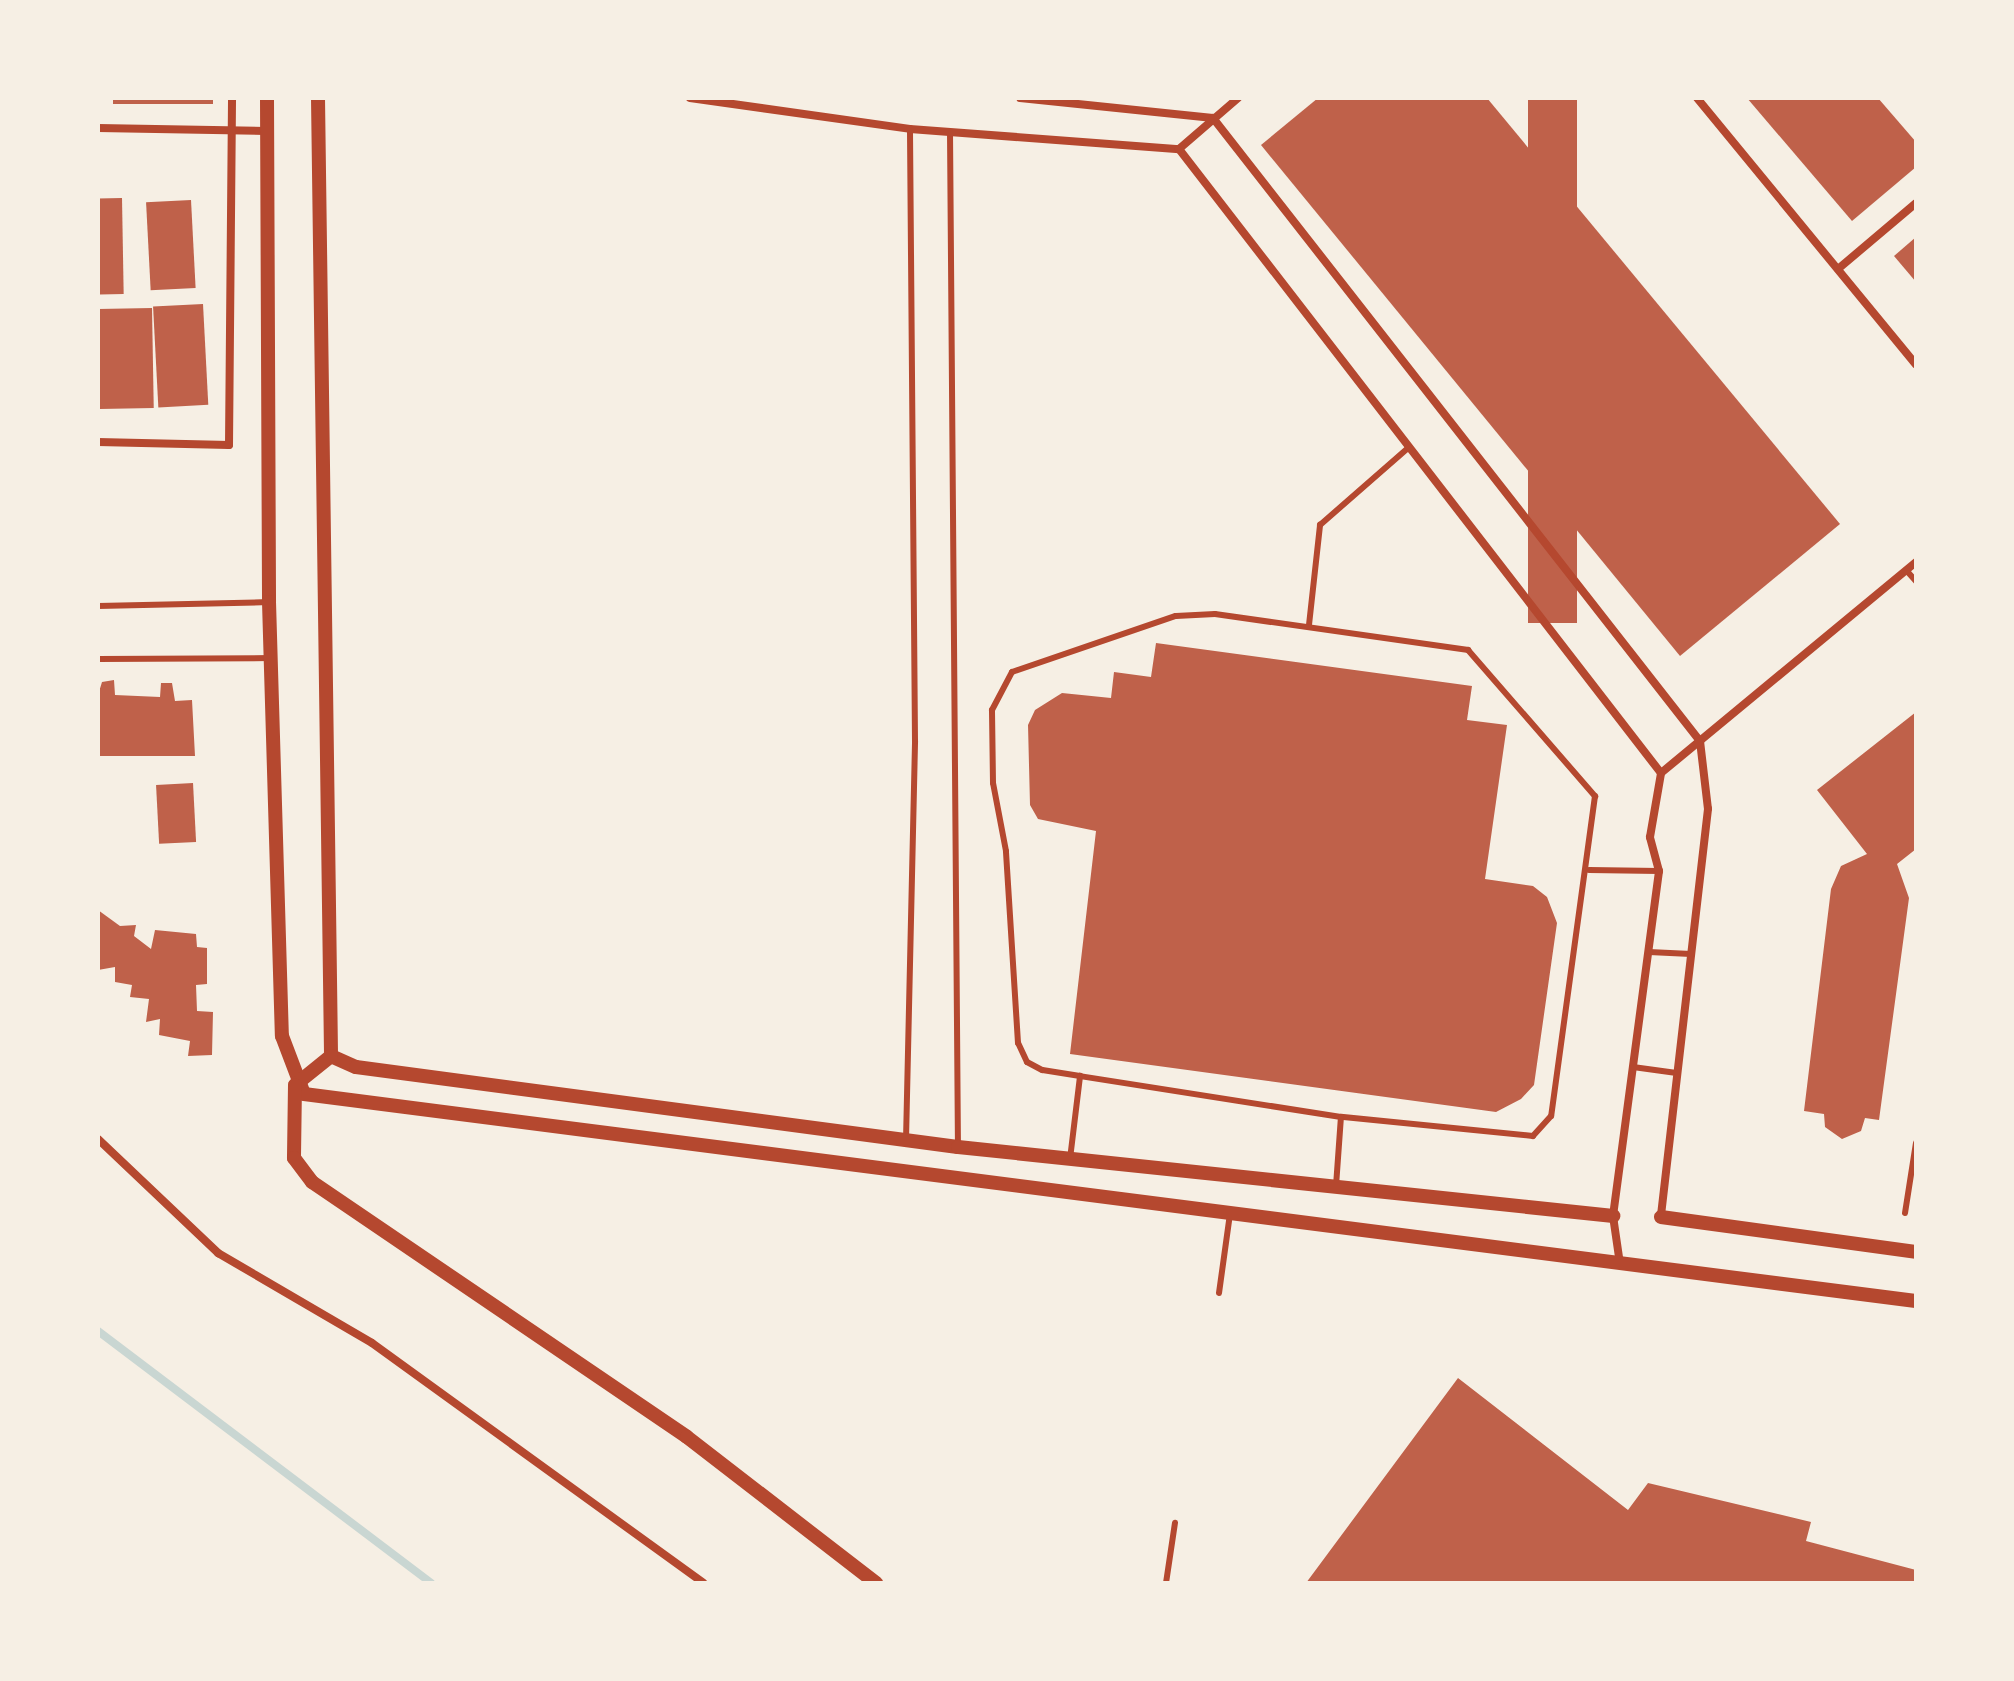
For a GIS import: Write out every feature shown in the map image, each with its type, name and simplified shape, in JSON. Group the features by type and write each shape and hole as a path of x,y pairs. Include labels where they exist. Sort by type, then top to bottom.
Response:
{"street":[{"path":"98,442 229,445 232,98"},
{"path":"267,98 269,602 282,1036 295,1085 294,1158 312,1182 687,1437 876,1583"},
{"path":"318,98 331,1056"},
{"path":"690,98 910,129 1179,149 1238,98"},
{"path":"1020,98 1213,118 1700,741 1708,809 1661,1217 1916,1252"},
{"path":"1697,98 1916,365"},
{"path":"98,128 266,131"},
{"path":"1179,149 1661,773"},
{"path":"1838,269 1916,203"},
{"path":"1620,1264 1613,1216 1659,871 1650,837 1661,773 1916,562"},
{"path":"295,1085 331,1056"},
{"path":"331,1056 356,1067 958,1147 1613,1216"},
{"path":"295,1085 315,1098 349,1104 1916,1301"},
{"path":"98,1139 218,1253 372,1343 703,1583"}],"lane":[{"path":"906,1140 915,710 910,129"},
{"path":"950,132 958,1147"},
{"path":"1309,625 1320,525 1408,448"},
{"path":"1906,570 1916,581"},
{"path":"98,606 269,602"},
{"path":"1176,616 1309,625 1468,650 1485,663 1595,796 1589,870 1546,1127 1520,1137 1341,1117 1042,1070 1027,1062 1018,1043 1006,851 993,783 999,687 1033,663 1176,616"},
{"path":"98,659 272,658"},
{"path":"1589,870 1659,871"},
{"path":"1649,952 1691,954"},
{"path":"1633,1067 1677,1073"},
{"path":"1070,1159 1080,1076"},
{"path":"1336,1186 1341,1117"},
{"path":"1905,1213 1916,1143"},
{"path":"1219,1293 1230,1214"},
{"path":"1166,1583 1175,1523"}],"building":[{"path":"113,98 213,98 213,104 113,104"},
{"path":"1318,98 1487,98 1840,524 1680,656 1261,145"},
{"path":"1528,98 1577,98 1577,623 1528,623"},
{"path":"1747,98 1878,98 1916,142 1916,167 1852,221"},
{"path":"98,198 122,198 124,294 100,294"},
{"path":"191,200 196,288 151,290 146,202"},
{"path":"1916,237 1916,282 1894,256"},
{"path":"203,304 208,405 158,407 153,307"},
{"path":"152,308 154,408 100,409 98,309"},
{"path":"1156,643 1472,686 1467,720 1507,725 1485,879 1533,886 1547,897 1557,923 1534,1085 1521,1099 1496,1112 1070,1054 1096,831 1038,819 1030,805 1028,725 1035,710 1062,693 1111,698 1114,672 1151,677"},
{"path":"114,680 115,695 160,697 161,683 172,683 175,701 192,700 195,756 98,756 98,695 102,682"},
{"path":"1916,712 1916,849 1897,864 1909,898 1879,1120 1865,1118 1861,1131 1842,1139 1825,1127 1824,1114 1804,1111 1831,889 1841,866 1867,854 1817,790"},
{"path":"193,783 196,842 159,844 156,785"},
{"path":"98,910 120,926 136,925 134,936 151,949 155,930 196,934 197,947 207,948 207,984 196,985 197,1011 213,1012 212,1055 188,1056 190,1041 159,1035 160,1019 146,1022 149,999 130,997 132,985 115,982 115,967 98,970"},
{"path":"1458,1378 1628,1510 1648,1483 1811,1522 1806,1541 1916,1570 1916,1583 1306,1583"}],"waterway":[{"path":"98,1331 431,1583"}]}
